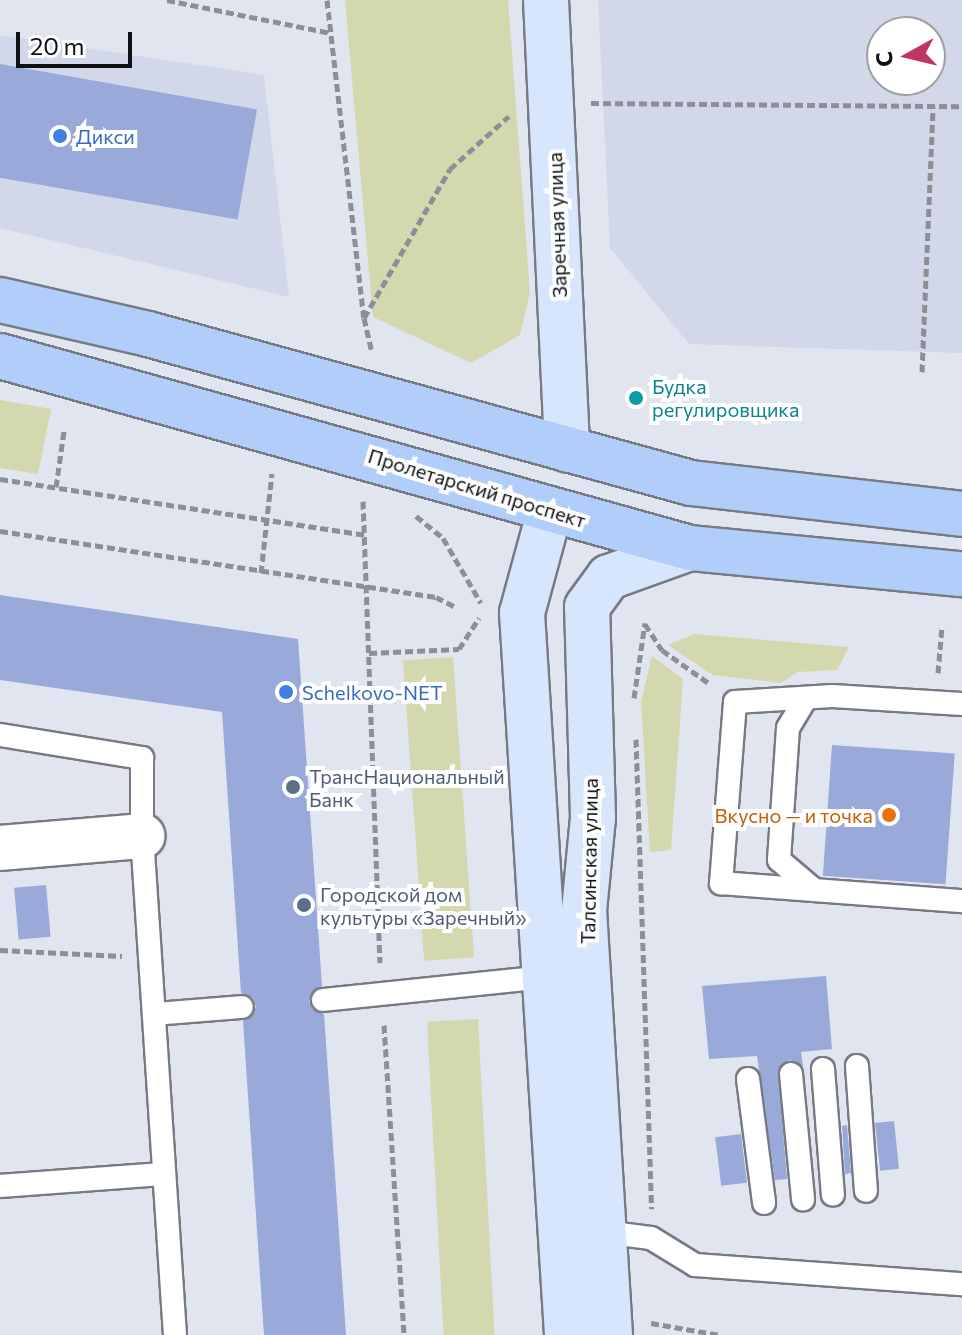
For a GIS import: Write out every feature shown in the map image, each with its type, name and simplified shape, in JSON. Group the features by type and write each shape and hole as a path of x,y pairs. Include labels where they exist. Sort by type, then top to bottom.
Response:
{"main road":[{"name":"Заречная улица","path":"546,0 567,450"},
{"path":"0,300 148,334 691,483 962,514"},
{"name":"Пролетарский проспект","path":"0,356 350,450 690,548 962,574"},
{"path":"567,450 522,613 567,1335"},
{"name":"Талсинская улица","path":"610,1335 584,911 593,818 587,607 609,577 690,548"}],"street":[{"path":"0,848 142,836"}],"lane":[{"path":"806,698 788,728 779,860 813,889"},
{"path":"962,704 806,698 735,702 721,883 962,901"},
{"path":"0,735 142,758 142,836 175,1335"},
{"path":"323,1000 544,977"},
{"path":"155,1014 242,1007"},
{"path":"857,1066 866,1191"},
{"path":"823,1069 833,1195"},
{"path":"791,1074 803,1199"},
{"path":"748,1079 764,1203"},
{"path":"0,1186 162,1174"},
{"path":"604,1232 651,1238 695,1265 962,1284"}],"path":[{"path":"167,0 330,33"},
{"path":"327,0 364,318 373,355"},
{"path":"364,318 450,169 522,106 962,106"},
{"path":"922,372 933,106"},
{"path":"56,487 64,431"},
{"path":"261,573 273,469"},
{"path":"0,479 365,535"},
{"path":"363,489 382,994 404,1335"},
{"path":"369,653 459,649 485,610 443,538 403,509"},
{"path":"0,531 368,590 436,597 456,607"},
{"path":"633,701 645,623 662,650 735,702"},
{"path":"935,702 942,626"},
{"path":"635,731 643,852 651,1238"},
{"path":"0,950 151,957"},
{"path":"651,1309 651,1323 720,1335"}],"shaded area":[{"path":"598,0 962,0 962,353 689,344 610,248"},
{"path":"0,35 264,75 289,297 0,228"}],"green space":[{"path":"345,0 508,0 530,293 520,335 471,363 373,317"},
{"path":"0,400 51,409 38,474 0,468"},
{"path":"694,634 849,647 837,670 798,672 781,683 713,675 668,645"},
{"path":"652,656 683,679 671,850 650,852 641,701"},
{"path":"453,657 474,957 424,961 403,660"},
{"path":"478,1019 495,1335 443,1335 427,1022"}],"building":[{"path":"0,64 257,109 238,220 0,178"},
{"path":"0,595 298,639 322,986 309,1001 312,1009 324,1014 346,1335 264,1335 243,1021 256,1007 253,998 241,993 222,712 0,680"},
{"name":"Вкусно — и точка","path":"832,745 955,754 946,884 823,876"},
{"path":"46,885 51,937 19,940 14,888"},
{"path":"826,976 832,1049 801,1052 803,1066 789,1060 778,1069 787,1179 775,1180 757,1056 709,1059 702,986"},
{"path":"894,1121 899,1169 880,1171 875,1123"},
{"path":"847,1125 851,1173 845,1174 842,1126"},
{"path":"741,1134 747,1183 721,1186 715,1137"}],"place":[{"name":"Дикси","path":"60,136"},
{"name":"Будка регулировщика","path":"636,398"},
{"name":"Schelkovo-NET","path":"286,692"},
{"name":"ТрансНациональный Банк","path":"293,787"},
{"name":"Вкусно — и точка","path":"889,815"},
{"name":"Городской дом культуры «Заречный»","path":"304,905"}]}
